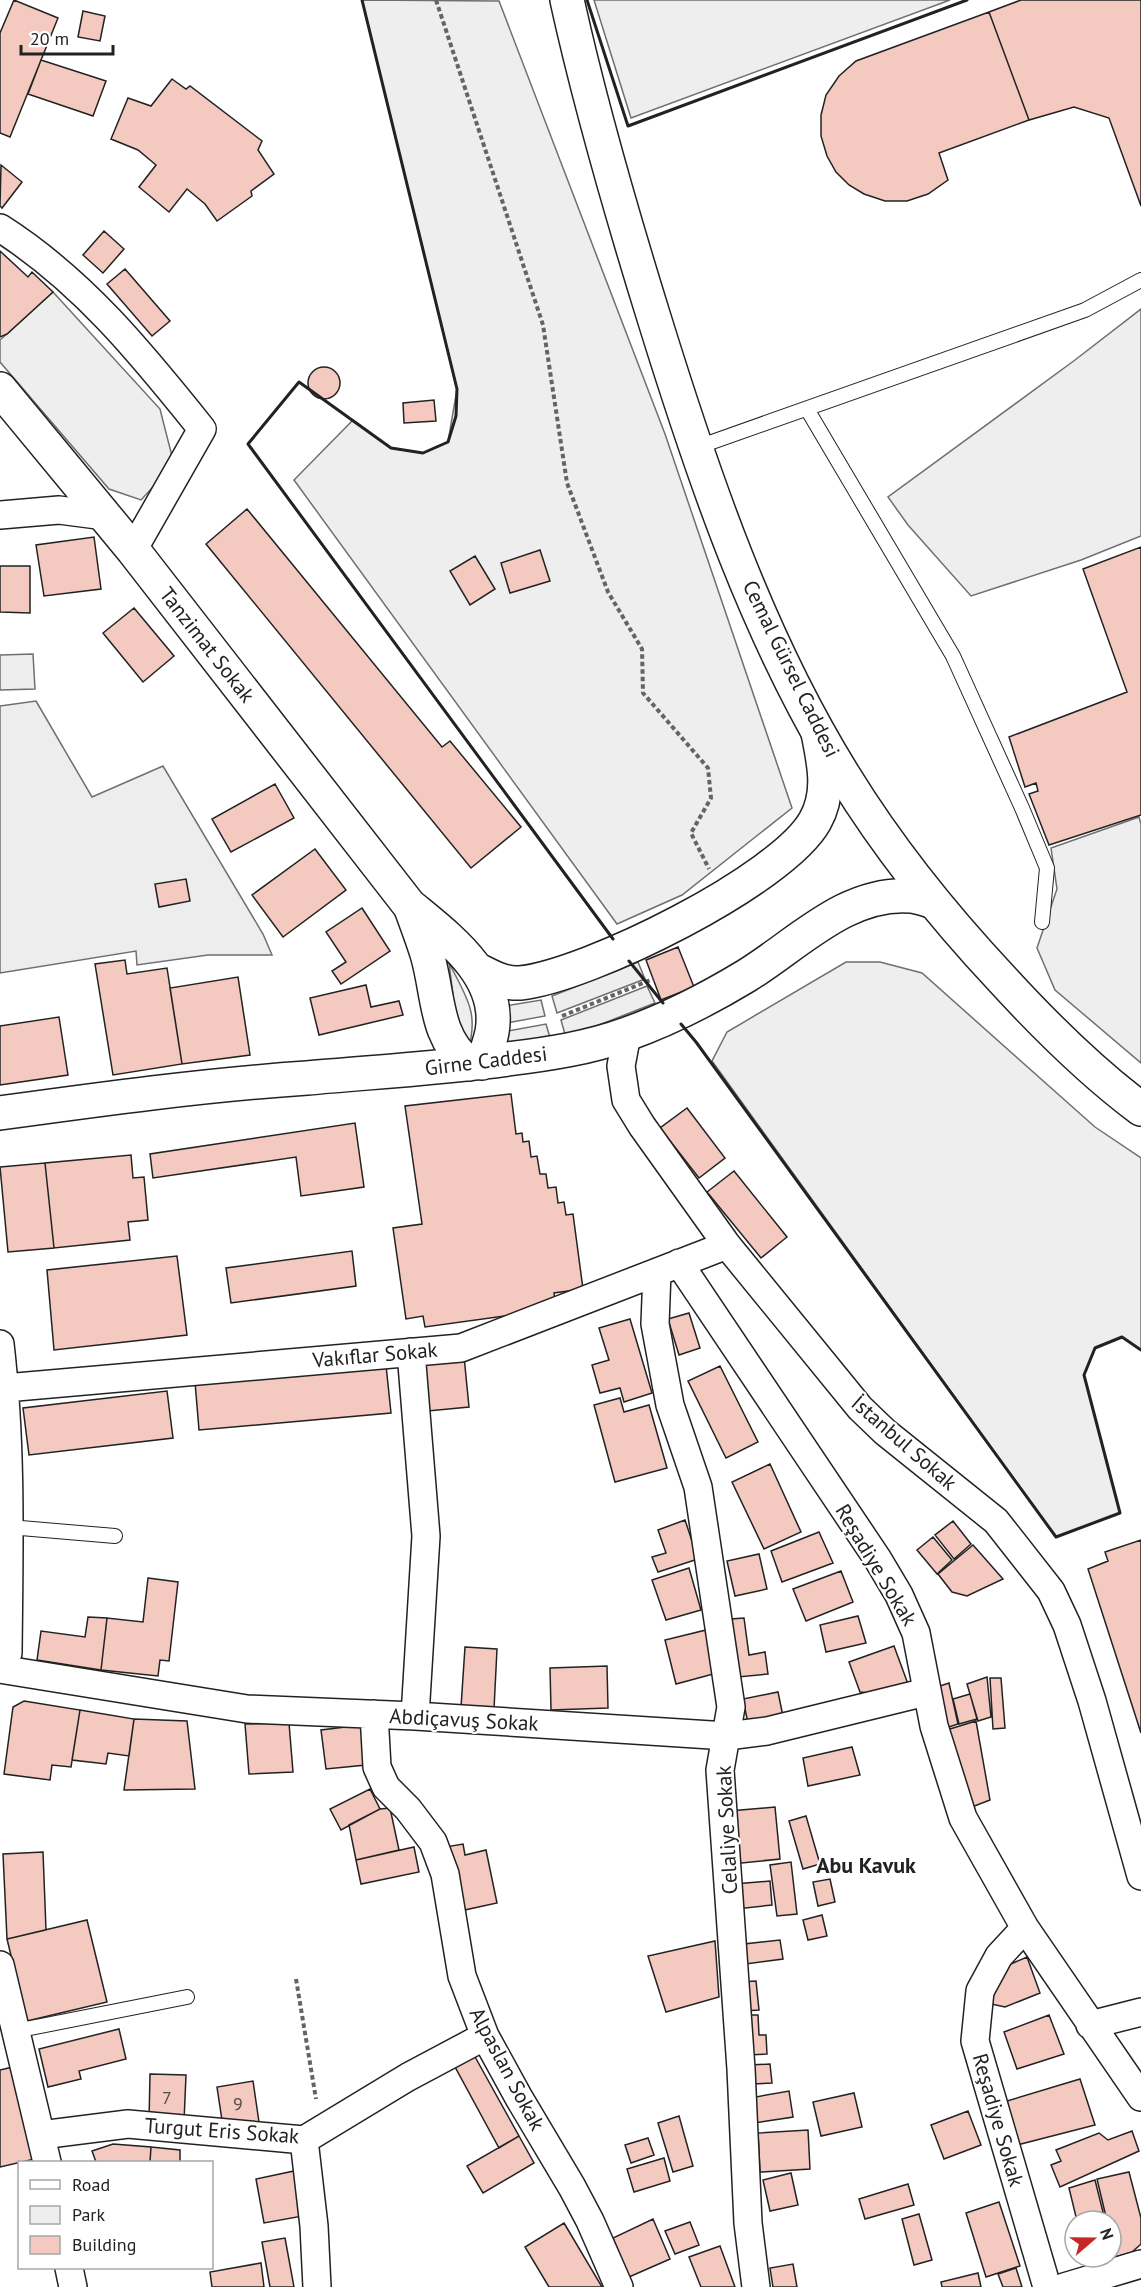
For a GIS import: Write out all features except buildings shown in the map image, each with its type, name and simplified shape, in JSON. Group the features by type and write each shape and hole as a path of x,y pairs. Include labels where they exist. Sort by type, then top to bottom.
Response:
{"street":[{"name":"Cemal Gürsel Caddesi","path":"545,0 600,135"},
{"name":"Cemal Gürsel Caddesi","path":"567,0 600,135 633,250 695,448 731,544 765,624 817,728 842,774 904,866 971,946 1048,1028 1141,1110"},
{"path":"0,228 57,269 98,308 141,354 202,429 133,550"},
{"name":"Tanzimat Sokak","path":"0,389 133,550 410,904 456,945 478,970 490,997 493,1030 475,1063 459,1056 446,1038 436,1005 427,954 410,904"},
{"path":"0,515 59,510 105,516"},
{"path":"478,970 500,982 519,983 573,969 636,944 753,880 805,836 816,820 823,802 826,781 817,728"},
{"name":"Girne Caddesi","path":"0,1113 129,1096 475,1063 562,1052 627,1034 707,999 764,965 815,927 852,909 887,896 913,896 934,902"},
{"name":"İstanbul Sokak","path":"627,1034 621,1066 626,1100 727,1245 860,1408 885,1432 996,1521 1051,1591 1067,1625 1092,1701 1141,1876"},
{"name":"Vakıflar Sokak","path":"5,1388 461,1348 727,1245"},
{"name":"Reşadiye Sokak","path":"668,1268 870,1548 899,1595 916,1633 926,1692 942,1755 963,1818 1025,1928 1141,2097"},
{"name":"Celaliye Sokak","path":"668,1268 655,1324 670,1405 698,1487 731,1707 720,1770 741,2069 748,2223 756,2287"},
{"path":"0,1344 5,1388 10,1493 8,1653 0,1669"},
{"path":"411,1352 426,1536 416,1716"},
{"name":"Abdiçavuş Sokak","path":"0,1669 247,1709 416,1716 727,1736 767,1731 926,1692"},
{"name":"Alpaslan Sokak","path":"374,1714 377,1767 386,1787 408,1809 433,1842 446,1874 462,1976 485,2036 572,2187 590,2221 619,2287"},
{"name":"Reşadiye Sokak","path":"1025,1928 999,1956 980,1991 975,2042 1047,2287"},
{"path":"0,1965 7,2033 41,2135 47,2161"},
{"path":"1090,2025 1141,2012"},
{"name":"Turgut Eris Sokak","path":"41,2135 128,2124 312,2135 408,2077 485,2036"},
{"path":"312,2135 317,2287"},
{"path":"1065,2287 1141,2264"},
{"path":"69,2269 73,2287"}],"lane":[{"path":"695,448 1085,310 1141,280"},
{"path":"807,409 953,656 1047,868 1042,922"},
{"path":"9,1527 115,1536"},
{"path":"7,2033 187,1997"}],"path":[{"path":"436,0 543,325 567,483 608,592 642,650 643,693 708,768 711,798 691,833 711,872"},
{"path":"552,1018 561,1017 653,979"},
{"path":"296,1979 312,2135"}],"green space":[{"path":"362,0 499,1 665,434 792,808 682,895 617,924 294,480 353,420 391,448 423,453 448,442 457,389"},
{"path":"594,0 950,0 631,118"},
{"path":"53,292 160,409 174,464 141,500 109,489 0,362 0,340"},
{"path":"1141,309 1141,536 1081,560 971,596 908,525 888,497"},
{"path":"33,654 35,689 0,690 0,655"},
{"path":"1139,817 1141,824 1141,1063 1055,990 1037,948 1057,889 1051,848"},
{"path":"638,962 645,979 557,1013 552,996"},
{"path":"846,962 880,962 922,973 1095,1127 1141,1158 1141,1350 1122,1337 1096,1347 1084,1375 1120,1513 1056,1537 712,1061 727,1032"},
{"path":"449,963 466,997 472,1017 471,1040 467,1054 449,1036 454,1003"},
{"path":"647,986 655,1003 566,1038 561,1020"},
{"path":"541,1000 545,1016 490,1026 499,1007"},
{"path":"546,1024 551,1041 495,1053 491,1034"}],"shaded area":[{"path":"36,701 92,797 163,766 263,934 272,955 208,955 137,965 136,951 0,973 0,706"}],"wall":[{"path":"362,0 457,389 456,416 448,442 423,453 391,448 299,382 248,444 613,939"},
{"path":"587,0 628,126 967,0"},
{"path":"629,961 663,1003"},
{"path":"681,1024 1056,1537 1120,1513 1084,1375 1095,1348 1122,1337 1141,1350"}],"district":[{"name":"Abu Kavuk","path":"866,1865"}]}
